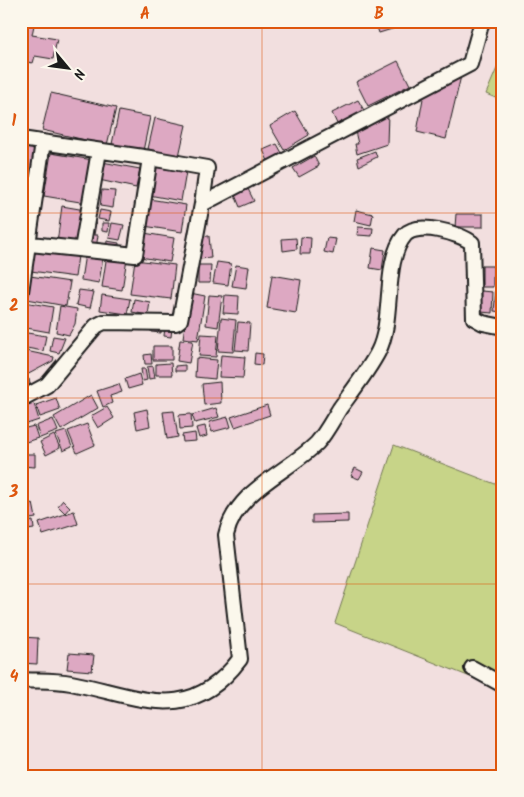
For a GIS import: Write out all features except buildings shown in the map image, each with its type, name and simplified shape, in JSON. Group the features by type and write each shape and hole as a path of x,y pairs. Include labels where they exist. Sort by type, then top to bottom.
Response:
{"street":[{"path":"202,204 470,64 482,21"},
{"path":"21,140 207,168 180,320 170,324 104,322 96,326 47,385 21,399"},
{"path":"21,292 24,243 43,142"},
{"path":"82,250 99,151"},
{"path":"24,243 135,255 150,158"},
{"path":"21,680 69,683 125,696 166,702 186,701 206,692 226,679 240,659 226,535 230,520 241,504 318,442 379,351 385,331 396,249 406,233 420,227 464,236 472,243 474,318 483,323 503,327"},
{"path":"472,668 503,684"}],"green space":[{"path":"503,54 503,101 486,94"},
{"path":"394,445 503,487 503,690 335,623"}]}
